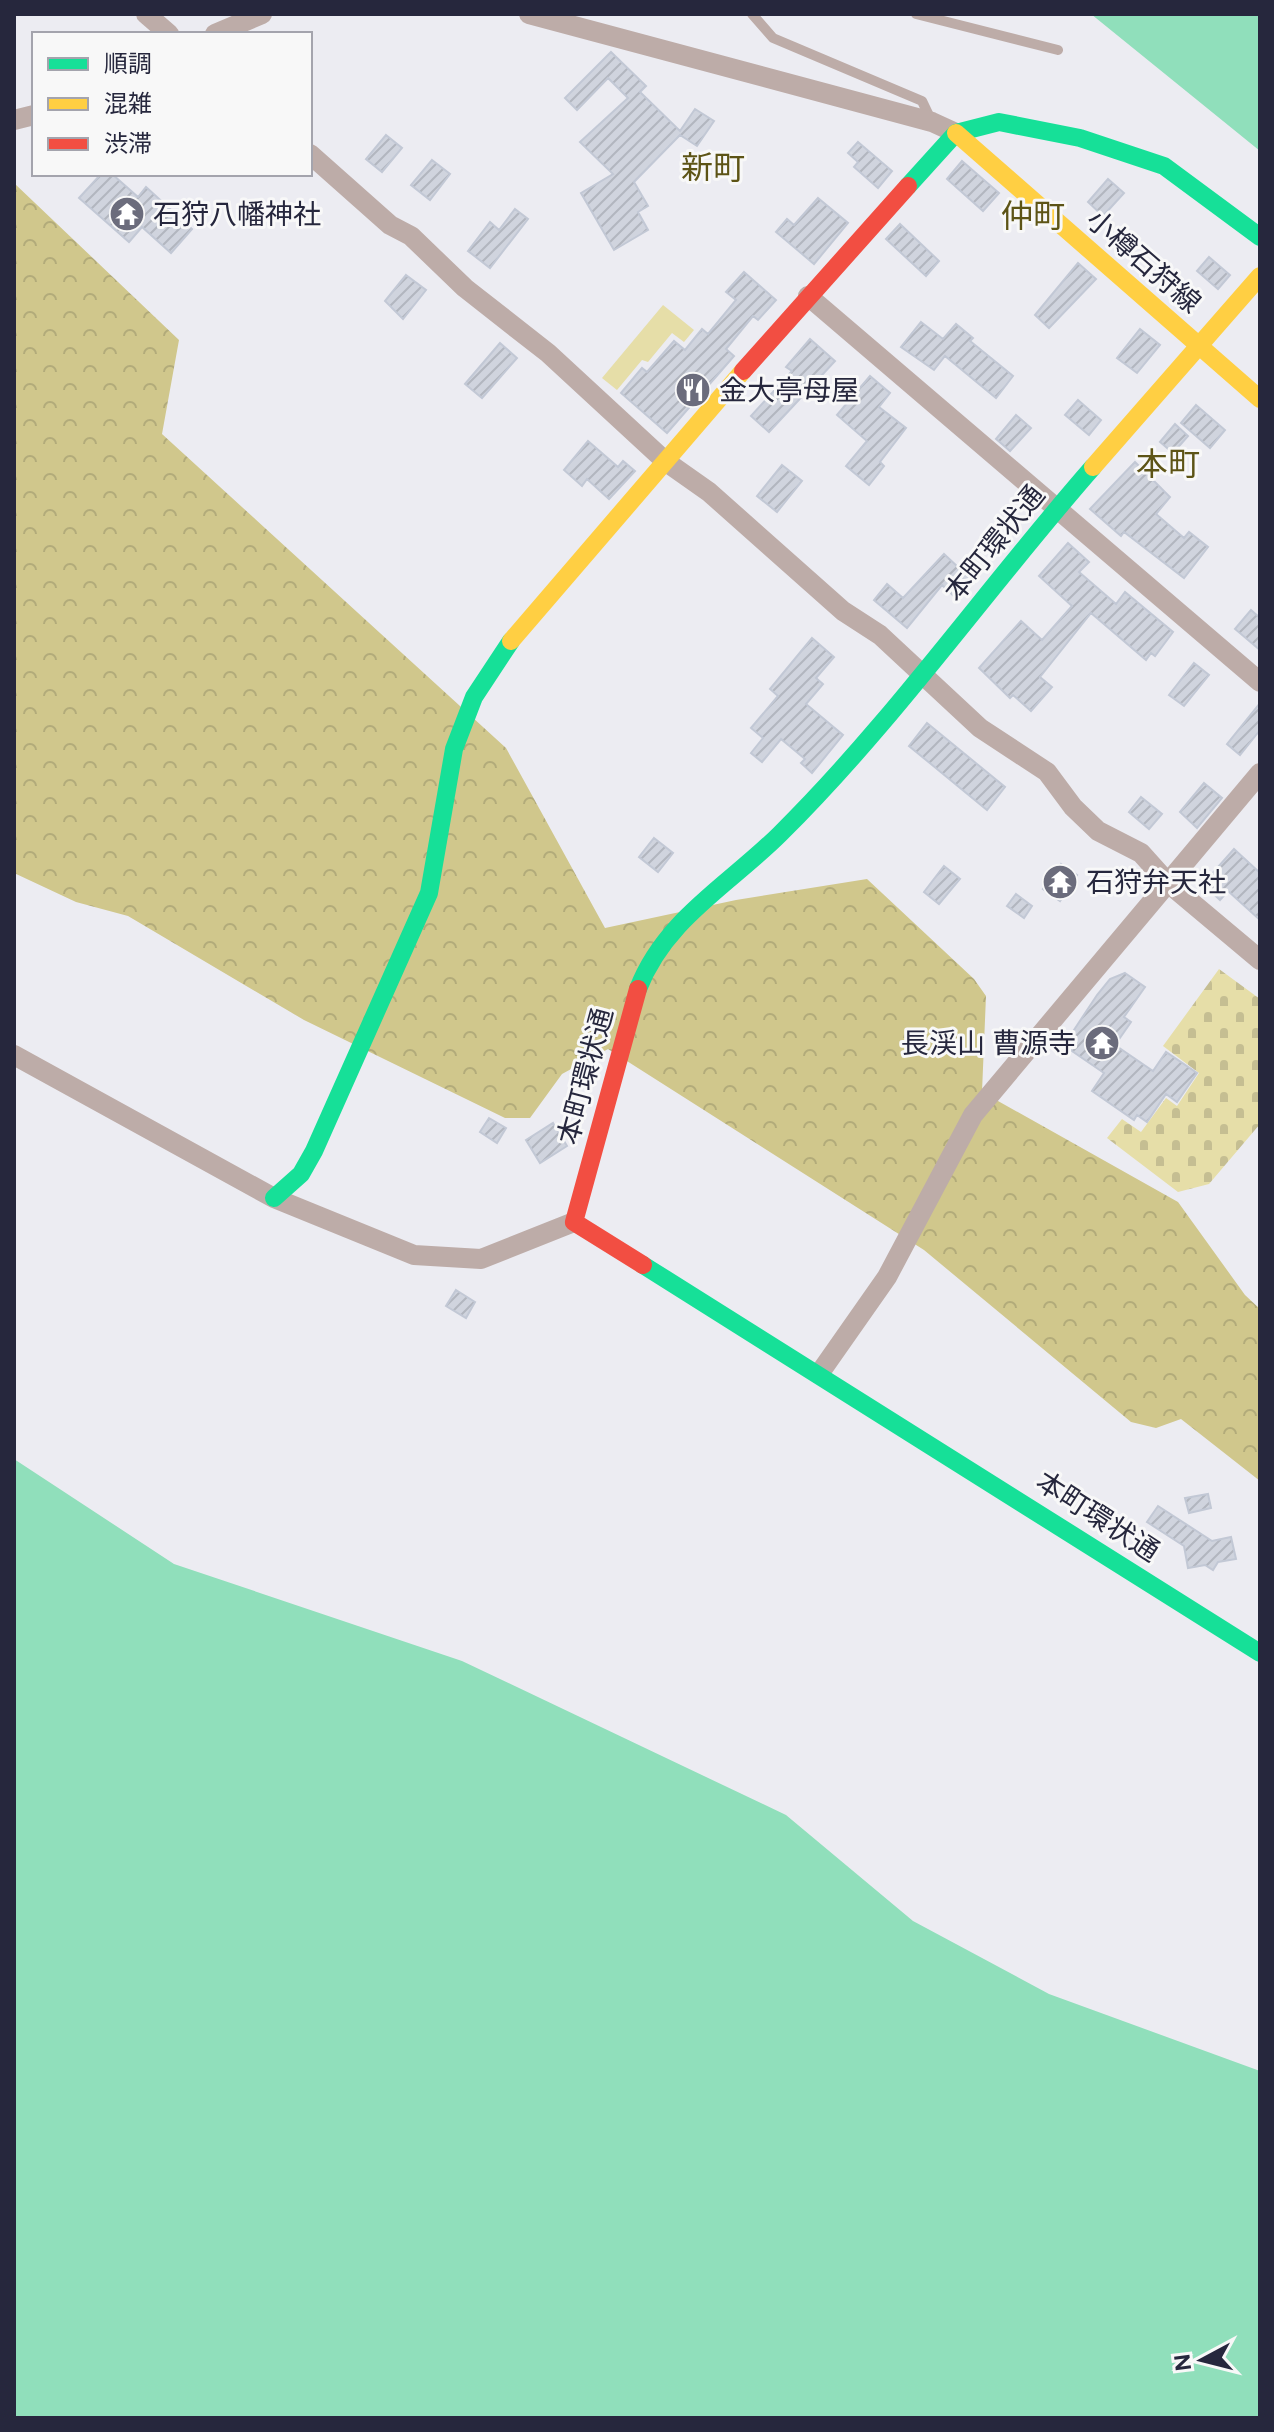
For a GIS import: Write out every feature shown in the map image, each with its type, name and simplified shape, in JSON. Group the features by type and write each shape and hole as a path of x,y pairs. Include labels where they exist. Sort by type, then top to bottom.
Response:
{"street":[{"path":"146,14 167,32"},
{"path":"220,32 262,14"},
{"path":"529,14 932,122 956,133"},
{"path":"274,1198 301,1174 314,1151 429,893 442,834 445,786 474,697 508,644 808,296 956,133 999,122 1080,138 1164,166 1260,237"},
{"name":"小樽石狩線","path":"956,133 1260,399"},
{"path":"312,156 390,225 411,236 465,288 548,353 665,461 709,492 843,611 880,635 980,728 1047,772 1073,807 1098,831 1141,853 1167,882 1260,960"},
{"name":"本町環状通","path":"1260,276 1057,508 924,673 780,834 678,923 650,958 636,993 574,1222 1260,1653"},
{"path":"808,296 1260,682"},
{"path":"819,1374 887,1277 973,1115 1260,773"},
{"path":"14,1055 274,1198 414,1255 481,1259 574,1222"}],"lane":[{"path":"752,14 773,38 922,101 932,122"},
{"path":"916,14 1058,50"}],"green space":[{"path":"14,183 179,340 162,434 506,748 605,928 736,900 867,879 974,979 986,996 982,1092 1178,1202 1245,1295 1260,1309 1260,1481 1181,1419 1156,1428 1131,1422 924,1250 608,1049 562,1074 530,1118 505,1118 304,1020 128,916 76,902 14,873"},
{"path":"663,305 694,330 684,342 672,333 648,362 642,360 617,390 602,378"},
{"path":"1219,969 1260,999 1260,1124 1209,1184 1178,1192 1107,1138 1122,1119 1141,1132 1166,1098 1177,1106 1199,1073 1163,1046"}],"shaded area":[{"path":"1091,14 1260,14 1260,151"},
{"path":"14,1459 174,1564 462,1661 786,1815 913,1921 1049,1994 1260,2071 1260,2418 14,2418"}],"building":[{"path":"611,52 646,86 640,92 680,131 695,109 714,121 697,146 680,135 634,182 648,206 638,212 648,230 614,250 581,193 613,174 580,142 628,98 608,78 577,110 565,98"},
{"path":"386,135 402,148 382,172 366,159"},
{"path":"858,142 892,171 878,188 854,167 858,162 848,153"},
{"path":"432,160 450,174 430,200 411,185"},
{"path":"962,161 999,193 983,211 947,179"},
{"name":"石狩八幡神社","path":"99,176 114,176 138,197 146,187 192,229 171,253 142,227 129,242 79,198"},
{"path":"1108,179 1124,193 1103,216 1088,202"},
{"path":"818,198 848,223 814,264 776,232 787,219 794,225"},
{"path":"515,209 528,219 490,268 468,251 490,222 499,230"},
{"path":"900,224 939,261 926,276 886,239"},
{"path":"1209,257 1230,275 1218,289 1197,271"},
{"path":"1078,263 1096,279 1049,328 1035,315"},
{"path":"744,272 776,300 758,320 753,316 726,349 734,356 667,433 621,393 642,368 647,372 674,341 685,350 702,329 708,334 736,300 726,292"},
{"path":"406,275 426,290 403,319 385,301"},
{"path":"921,322 943,339 956,324 973,338 970,341 1013,376 996,398 945,356 934,370 901,347"},
{"path":"1140,329 1160,345 1137,373 1117,358"},
{"path":"810,339 835,361 769,432 751,416 792,371 786,367"},
{"path":"500,343 517,358 482,398 465,384"},
{"path":"870,376 890,393 879,407 906,428 880,462 884,466 869,485 846,466 867,441 837,415"},
{"path":"1078,400 1101,420 1089,435 1065,415"},
{"path":"1196,405 1225,430 1210,448 1181,423"},
{"path":"1016,415 1031,428 1010,451 996,439"},
{"path":"1175,424 1188,436 1173,453 1160,442"},
{"path":"588,441 618,467 623,461 635,471 609,499 587,479 582,486 564,470"},
{"path":"1135,462 1170,497 1156,514 1184,538 1189,532 1208,547 1184,578 1124,532 1121,536 1090,509"},
{"path":"782,465 802,481 777,512 757,496"},
{"path":"1068,543 1089,562 1079,572 1116,604 1125,592 1173,632 1155,656 1151,653 1146,660 1091,613 1040,677 1052,687 1031,711 1013,695 1010,698 979,668 1021,621 1042,640 1072,606 1039,576"},
{"path":"944,554 973,581 957,599 942,585 907,628 874,600 887,584 903,598"},
{"path":"1251,610 1260,618 1260,650 1235,629"},
{"path":"812,638 834,657 816,678 823,684 806,704 843,735 812,773 801,763 805,759 781,739 762,762 751,753 763,738 751,728 778,696 770,689"},
{"path":"1194,663 1209,675 1184,706 1169,695"},
{"path":"1260,703 1260,730 1240,755 1227,744"},
{"path":"927,723 1005,787 987,810 909,746"},
{"path":"1204,783 1222,798 1197,828 1180,812"},
{"path":"1141,797 1162,814 1149,829 1129,812"},
{"path":"654,838 673,853 658,872 639,857"},
{"path":"1234,849 1260,873 1260,920 1228,891 1220,900 1203,884"},
{"name":"石狩弁天社","path":"1061,864 1077,875 1060,901 1043,889"},
{"path":"944,866 960,879 939,904 924,892"},
{"path":"1016,894 1032,906 1024,918 1007,906"},
{"path":"1125,973 1145,987 1124,1017 1131,1022 1115,1045 1153,1071 1166,1052 1197,1073 1177,1102 1166,1094 1147,1122 1137,1115 1134,1120 1092,1091 1104,1073 1069,1049 1075,1040 1070,1036 1097,995 1110,979"},
{"path":"489,1118 506,1128 497,1143 480,1132"},
{"path":"553,1123 567,1146 540,1163 526,1140"},
{"path":"456,1290 475,1302 466,1318 446,1306"},
{"path":"1208,1494 1211,1508 1189,1513 1185,1498"},
{"path":"1158,1506 1212,1541 1231,1537 1236,1559 1218,1562 1213,1570 1205,1565 1188,1568 1184,1546 1147,1522"}],"traffic: fast":[{"path":"908,186 956,133 999,122 1080,138 1164,166 1260,237"},
{"path":"638,989 664,942 700,904 780,834 822,791 1093,467"},
{"path":"274,1198 301,1174 314,1151 429,893 454,749 474,697 511,641"},
{"path":"643,1265 1260,1653"}],"traffic: slow":[{"path":"956,133 1260,399"},
{"path":"1093,467 1260,276"},
{"path":"511,641 743,371"}],"traffic: jam":[{"path":"743,371 908,186"},
{"path":"638,989 574,1222 643,1265"}],"place":[{"name":"石狩八幡神社","path":"127,214"},
{"name":"金大亭母屋","path":"693,390"},
{"name":"石狩弁天社","path":"1060,882"},
{"name":"長渓山 曹源寺","path":"1102,1043"}],"district":[{"name":"新町","path":"713,168"},
{"name":"仲町","path":"1033,216"},
{"name":"本町","path":"1168,464"}]}
